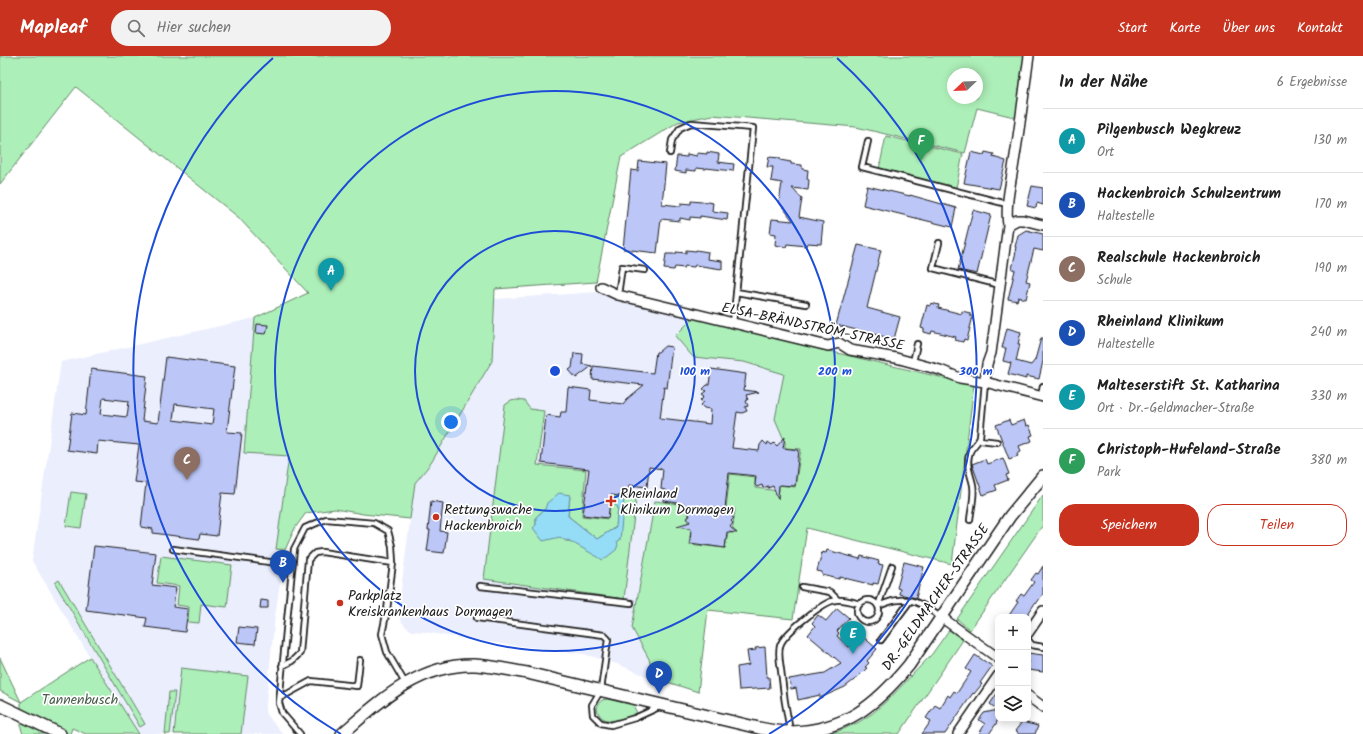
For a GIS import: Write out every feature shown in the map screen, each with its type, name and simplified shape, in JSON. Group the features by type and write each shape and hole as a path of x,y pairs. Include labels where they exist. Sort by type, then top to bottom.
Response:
{"street":[{"path":"985,382 1008,225 1006,212 1007,204 1029,56"},
{"path":"1008,225 1017,220 1043,225"},
{"name":"ELSA-BRÄNDSTRÖM-STRASSE","path":"601,287 618,295 828,346 839,343 850,350 913,362 960,378 985,382 1042,396"},
{"name":"DR.-GELDMACHER-STRASSE","path":"342,734 384,698 405,683 430,673 451,667 474,665 520,672 759,728 790,732 828,727 844,721 874,703 893,684 909,665 1010,516 1043,476"},
{"path":"1031,629 1043,611"},
{"path":"941,617 995,656"},
{"path":"958,734 995,680"},
{"path":"1031,698 1043,707"},
{"path":"0,705 60,734"}],"lane":[{"path":"670,153 672,140 680,128 691,123 753,128 732,323"},
{"path":"868,141 862,167 1007,204"},
{"path":"939,243 933,268 1000,285"},
{"path":"618,295 622,267 645,270"},
{"path":"736,292 806,304"},
{"path":"913,362 917,344"},
{"path":"970,520 973,487 968,462 970,450 980,440 985,382"},
{"path":"1042,396 1043,386"},
{"path":"980,440 997,442"},
{"path":"300,734 282,713 279,703 294,549 305,528 326,519 374,523 388,531 392,546 393,563 387,610 382,634 387,652 405,683"},
{"path":"173,549 292,565"},
{"path":"282,666 300,653 308,560 314,553 322,552 393,563"},
{"path":"878,606 873,601 866,600 860,604 857,610 858,616 863,621 870,622 876,619 879,613 878,606 892,566"},
{"path":"480,586 631,603"},
{"path":"802,587 830,592 837,600"},
{"path":"790,732 782,678 780,645 786,637 826,603 837,600 860,604"},
{"path":"878,606 899,600 916,602 928,607 941,617"},
{"path":"881,640 910,601"},
{"path":"477,618 604,635 608,639 601,690 592,704 593,715 601,723 611,725 635,718 662,705"},
{"path":"1031,644 1043,647"},
{"path":"280,698 311,681 357,686 360,660"}],"shaded area":[{"name":"Rheinland Klinikum Dormagen","path":"598,292 683,315 828,350 793,619 708,610 698,692 651,678 617,664 584,654 412,631 405,626 400,619 399,605 415,483 431,463 492,361 495,299"},
{"path":"255,318 244,452 289,456 276,548 285,550 275,616 265,713 283,734 139,734 32,561 61,362"}],"green space":[{"path":"0,56 1026,56 1018,118 977,108 965,153 856,127 712,115 678,122 621,157 596,282 495,289 492,361 431,463 415,483 410,519 363,514 335,509 306,513 295,528 285,550 276,549 289,456 244,453 255,318 308,293 238,217 76,87 0,184"},
{"path":"886,136 963,154 956,188 879,169"},
{"path":"693,318 974,385 952,564 807,528 793,619 708,610 698,692 649,676 651,667 649,659 632,628 655,501 690,505 687,528 691,529 689,544 725,548 728,533 732,533 735,509 726,508 730,474 755,477 755,488 779,491 779,485 795,487 801,449 785,448 785,442 775,419 784,374 744,362 693,357 675,336"},
{"path":"511,401 524,401 530,409 544,411 537,465 586,470 582,516 608,519 611,495 636,499 624,599 484,579 505,405","holes":["570,495 568,516 597,539 616,527 618,507 616,497 624,498 617,543 566,541 560,536 533,528 536,525 536,517 545,509"]},
{"path":"71,492 86,494 81,528 66,526"},
{"path":"1043,495 1043,525 970,630 957,619"},
{"path":"161,556 232,565 227,607 201,604 199,623 188,622 189,607 177,605 179,586 157,583"},
{"path":"59,580 145,724 140,727 55,583"},
{"path":"949,630 963,640 899,734 828,734 859,722 873,713 893,695 932,654"},
{"name":"Tannenbusch","path":"90,657 139,734 86,734 72,728 70,734 23,734 21,728 21,702"},
{"path":"0,658 21,702 0,691"},
{"path":"181,668 248,676 241,734 174,734"},
{"path":"169,692 175,692 170,734 165,734"},
{"path":"607,699 633,705 637,713 617,720 607,720 602,718 597,708 602,700"}],"water":[{"path":"559,493 570,495 568,516 597,539 616,527 618,507 615,505 616,497 624,498 620,540 617,542 618,545 616,550 603,560 560,537 543,541 533,528 536,525 536,517 545,509 547,503"}],"building":[{"path":"707,152 719,154 718,162 734,164 733,171 696,168 696,171 686,170 686,173 675,171 677,156 687,157 687,154 697,156 697,153 707,154"},
{"path":"971,152 984,155 985,152 994,154 993,157 1006,161 999,189 964,183"},
{"path":"769,157 780,158 780,160 791,162 791,164 802,165 802,169 808,170 808,190 792,188 802,199 799,217 823,222 821,244 807,243 806,246 787,244 786,247 775,245 776,234 770,233 772,219 793,221 779,202 782,183 771,181 773,167 767,167"},
{"path":"639,161 666,164 662,204 681,206 681,203 691,204 691,201 713,203 712,211 728,213 727,220 700,216 700,218 690,217 690,220 680,218 680,221 661,219 657,253 623,249 631,170 638,171"},
{"path":"867,186 910,195 956,208 952,227 863,205"},
{"path":"1032,186 1043,188 1043,205 1037,203 1036,208 1027,206"},
{"path":"973,210 991,215 977,274 958,270"},
{"path":"1026,230 1043,234 1043,251 1034,249 1026,281 1030,282 1026,299 1018,297 1017,301 1008,299 1015,270 1012,269 1018,235"},
{"path":"858,245 881,250 867,308 900,317 894,339 836,325"},
{"path":"686,250 708,252 707,259 722,261 722,269 695,265 694,267 685,266 684,268 675,267 674,270 664,269 666,254 676,254 676,252 686,253"},
{"path":"931,303 939,305 938,308 962,314 962,311 970,313 970,316 973,316 967,340 964,339 963,342 955,340 956,337 932,331 931,334 924,332 924,329 921,328 927,305 930,306"},
{"path":"257,324 268,325 266,334 256,333"},
{"path":"1007,328 1021,332 1016,361 1031,365 1035,360 1041,338 1043,338 1043,361 1039,379 1026,376 1026,379 1008,374 1011,363 1003,361 1006,348 1002,348"},
{"path":"665,346 672,347 667,388 664,387 660,418 710,424 711,409 704,408 701,405 704,402 701,400 705,396 702,394 706,391 703,389 709,385 711,369 746,374 744,390 759,392 746,395 748,406 745,407 747,411 742,413 737,412 732,448 759,451 760,445 763,441 767,445 768,442 772,445 774,443 777,446 785,437 783,448 799,450 795,486 779,485 778,499 773,486 763,488 762,485 757,487 755,485 756,476 729,473 725,508 731,509 734,512 731,516 734,518 731,521 733,523 730,527 737,533 727,532 725,548 690,543 691,528 677,526 690,522 687,518 690,516 684,504 664,501 665,490 661,489 663,469 649,467 647,487 629,485 628,497 611,495 608,518 583,515 589,469 541,463 546,415 560,417 561,412 566,412 568,387 591,390 590,400 623,404 644,385 592,379 593,366 653,373 656,352"},
{"path":"574,353 583,354 582,364 592,366 576,378 569,370 572,368"},
{"path":"166,357 235,366 227,432 242,433 235,494 222,493 217,536 200,534 199,539 153,533 153,529 141,527 146,483 134,482 139,445 98,441 97,454 67,450 72,413 86,415 91,369 147,376 142,421 158,423","holes":["103,398 129,401 127,417 101,414","175,404 214,409 212,425 173,420"]},
{"path":"1009,420 1011,425 1024,420 1026,426 1029,425 1033,435 1030,436 1032,441 1019,446 1021,451 1017,453 1018,456 1009,459 996,425"},
{"path":"1003,458 1009,474 1006,475 1008,480 995,485 997,490 983,495 972,464 985,459 987,464"},
{"name":"Rettungswache Hackenbroich","path":"431,501 443,503 440,531 447,532 444,553 427,551 430,530 428,530"},
{"path":"94,546 156,553 152,585 176,588 173,607 188,609 185,632 145,627 147,618 86,610"},
{"path":"827,550 860,559 861,556 879,561 878,564 883,565 878,584 873,583 873,585 840,577 839,579 822,575 822,572 817,571 822,552 826,553"},
{"path":"904,562 924,567 916,598 899,594 900,589 897,588"},
{"path":"1043,566 1043,594 1036,604 1035,603 1028,614 1010,614 1018,602 1016,601 1021,594 1024,596 1034,582 1031,580 1036,573 1038,574"},
{"path":"261,600 268,601 268,608 260,608"},
{"path":"837,608 849,618 837,631 839,633 837,636 849,647 860,634 877,649 867,661 869,663 865,667 867,668 845,687 820,698 820,695 798,700 796,688 791,689 789,679 825,673 841,663 808,635 815,626 812,623 818,615 826,621"},
{"path":"239,627 257,629 255,644 237,642"},
{"path":"765,647 767,677 769,677 770,688 739,690 737,667 749,665 747,651"},
{"path":"1031,653 1043,655 1043,672 1031,670"},
{"path":"975,655 992,666 980,683 982,684 974,694 973,693 945,734 922,734 931,721 926,718 935,705 940,708 948,695 950,697 954,691 957,693 971,672 966,669"},
{"path":"995,696 995,708 990,704"},
{"path":"995,711 995,722 997,722 989,734 979,734 985,724 979,720 984,713"},
{"path":"1022,722 1038,726 1035,734 1019,734 1015,731"}],"place":[{"name":"Christoph-Hufeland-Straße","path":"921,161"},
{"name":"Pilgenbusch Wegkreuz","path":"331,291"},
{"name":"Realschule Hackenbroich","path":"187,480"},
{"name":"Rheinland Klinikum Dormagen","path":"611,501"},
{"name":"Rettungswache Hackenbroich","path":"436,517"},
{"name":"Hackenbroich Schulzentrum","path":"283,583"},
{"name":"Parkplatz Kreiskrankenhaus Dormagen","path":"340,603"},
{"name":"Malteserstift St. Katharina","path":"853,654"},
{"name":"Rheinland Klinikum","path":"659,694"}]}
